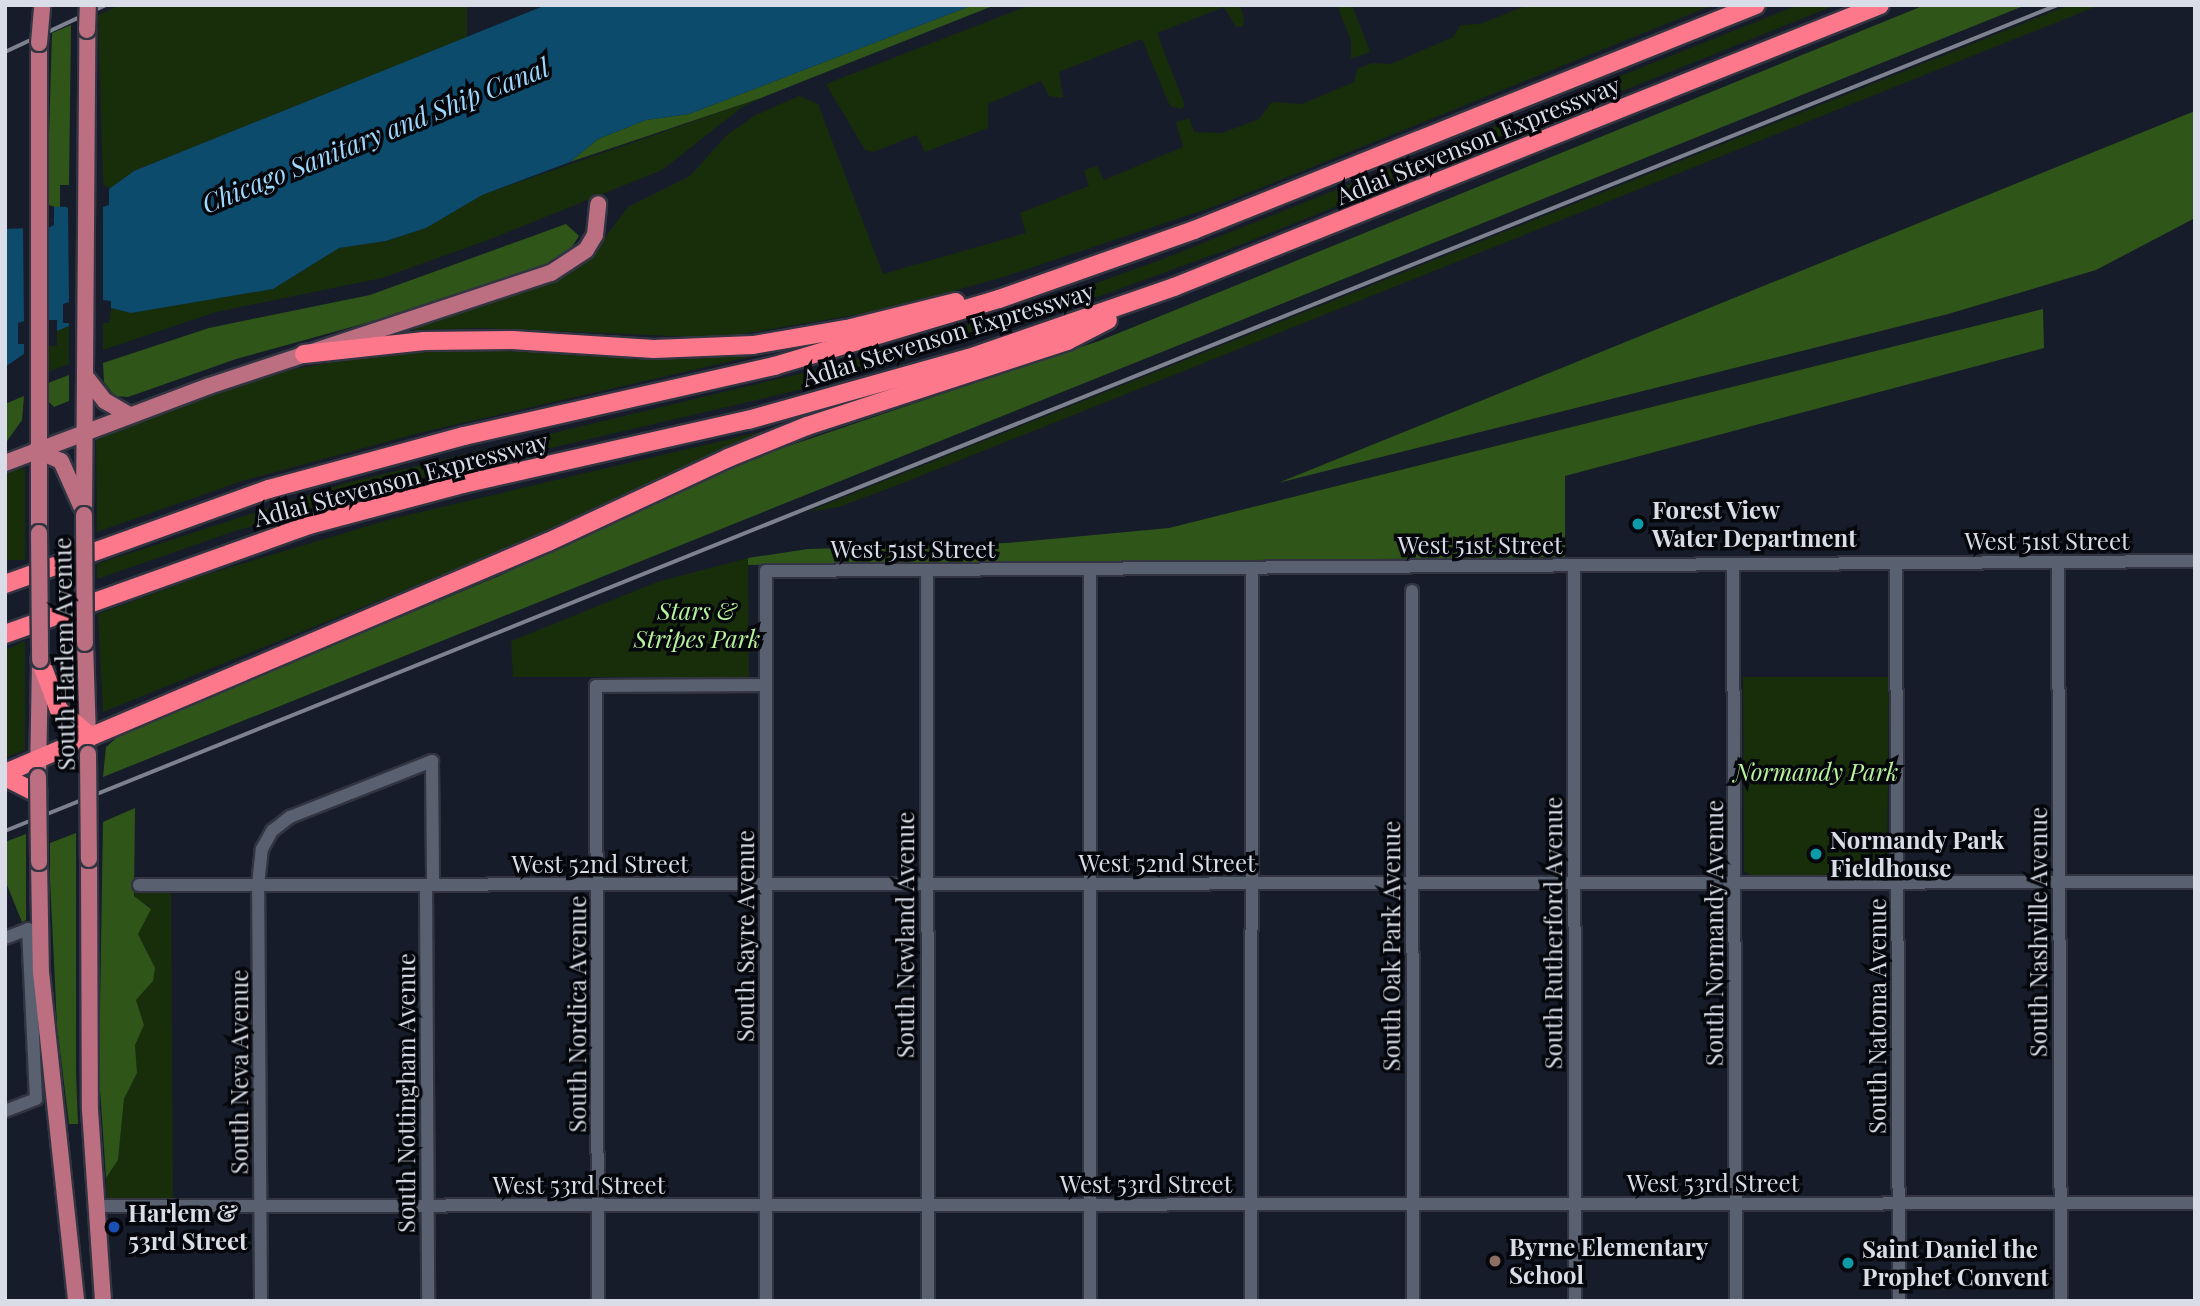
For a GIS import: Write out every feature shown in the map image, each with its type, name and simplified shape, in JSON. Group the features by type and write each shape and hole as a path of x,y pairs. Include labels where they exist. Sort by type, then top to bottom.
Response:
{"highway":[{"name":"Adlai Stevenson Expressway","path":"5,584 174,520 293,482 464,436 774,366 1085,271 1756,5"},
{"name":"Adlai Stevenson Expressway","path":"5,634 309,525 862,390 969,358 1174,287 1880,5"},
{"path":"304,354 424,341 654,349 753,345 847,329 1085,271"},
{"path":"22,780 38,757 88,734 497,564 728,458 807,426 1067,341 1174,287"},
{"path":"40,660 59,710 88,734"}],"main road":[{"name":"South Harlem Avenue","path":"43,5 37,89 36,450 40,660 38,757 22,780 76,1301"},
{"name":"South Harlem Avenue","path":"88,5 84,515 89,859 88,1043 103,1301"},
{"path":"5,463 86,430 562,268 586,250 595,235 598,204"},
{"path":"86,377 105,401 129,415"},
{"path":"36,450 55,456 68,470 84,515"}],"street":[{"name":"West 51st Street","path":"766,571 2195,561"},
{"name":"South Nashville Avenue","path":"2058,562 2061,1301"},
{"name":"South Natoma Avenue","path":"1896,563 1899,1301"},
{"name":"South Normandy Avenue","path":"1733,564 1736,1301"},
{"name":"South Rutherford Avenue","path":"1574,565 1575,1301"},
{"path":"1251,1301 1252,568"},
{"path":"1090,569 1090,1301"},
{"name":"South Newland Avenue","path":"927,570 928,1301"},
{"name":"South Sayre Avenue","path":"766,571 766,1301"},
{"name":"South Oak Park Avenue","path":"1412,591 1413,1301"},
{"name":"South Nordica Avenue","path":"598,1301 596,686 766,685"},
{"name":"South Nottingham Avenue","path":"428,1301 432,761"},
{"name":"South Neva Avenue","path":"261,1301 258,885 262,849 272,831 290,817 432,761"},
{"name":"West 52nd Street","path":"139,886 2195,882"},
{"path":"5,938 28,929 36,1099 5,1111"},
{"name":"West 53rd Street","path":"97,1206 2195,1203"}],"green space":[{"path":"121,5 467,5 467,37 134,171 109,189 103,185 98,15"},
{"path":"973,5 995,5 761,98 570,162 598,139 646,120 689,114"},
{"path":"1030,5 1240,5 1244,18 1243,26 1236,27 1224,7 1157,33 1185,106 1181,109 1170,106 1142,39 1059,72 1063,98 1049,96 1041,81 988,104 988,128 925,152 917,135 873,152 865,150 826,84"},
{"path":"1337,5 1352,5 1370,52 1351,59 1351,41"},
{"path":"1528,5 1713,5 1213,207 1003,277 890,309 718,338 483,328 413,330 412,324 558,274 591,256 628,207 690,176 728,134 756,115 799,96 818,104 883,274 1026,233 1020,213 1089,186 1084,170 1097,166 1104,180 1183,147 1176,122 1189,118 1194,132 1222,133 1259,119 1272,102 1302,104 1354,82 1357,69 1372,63 1391,64 1453,37 1461,25 1480,24"},
{"path":"1798,5 1836,5 1240,245 1034,320 816,386 409,481 235,531 97,579 97,564 346,483 836,365 1055,298 1163,259"},
{"path":"1925,5 2026,5 103,777 106,747 122,733 499,576 735,464 1099,341"},
{"path":"2069,5 2100,5 903,483 839,507 807,512"},
{"path":"71,25 69,185 60,185 60,207 54,207 47,204 52,33"},
{"path":"761,98 741,108 662,170 488,240 382,278 216,312 103,350 103,323 109,323 111,308 131,313 273,289 339,248 386,241 426,228 482,195"},
{"path":"2195,111 2195,218 2096,270 1948,314 1278,483"},
{"path":"566,224 579,236 566,256 548,268 464,296 236,359 128,397 115,396 104,382 103,363 209,328 370,295"},
{"path":"2043,309 2044,348 1565,476 1565,557 748,565 748,558 808,549 1007,543 1169,528"},
{"path":"69,326 69,364 48,372 48,346 57,346 57,331"},
{"path":"420,347 761,350 762,354 423,432 242,481 97,532 96,436 277,372"},
{"path":"69,375 69,401 54,407 49,402 48,383"},
{"path":"24,396 22,420 5,444 5,404"},
{"path":"772,429 509,548 103,712 98,614 201,576 391,519"},
{"path":"5,469 25,469 25,560 5,560"},
{"name":"Stars & Stripes Park","path":"748,558 749,677 513,677 511,641 657,582"},
{"path":"25,641 25,750 5,758 5,650"},
{"name":"Normandy Park","path":"1743,677 1889,677 1887,874 1752,876 1744,871"},
{"path":"135,808 134,896 151,909 138,934 155,968 153,981 136,1000 144,1025 135,1045 137,1073 124,1099 118,1160 106,1178 99,1074 103,822"},
{"path":"76,833 78,1124 69,1124 57,1026 50,843"},
{"path":"26,834 26,920 22,922 5,880 5,842"},
{"path":"134,893 171,893 173,1199 107,1198 106,1178 118,1160 124,1099 137,1073 135,1045 144,1025 136,1000 146,989 148,953 138,934 149,905 137,901"}],"water":[{"name":"Chicago Sanitary and Ship Canal","path":"546,5 973,5 689,114 646,120 598,139 570,162 482,195 426,228 386,241 339,248 273,289 131,313 111,308 57,331 5,367 5,229 50,227 54,207 109,205 109,189 134,171"}],"pier":[{"path":"109,185 109,205 103,207 103,300 111,301 111,311 69,329 69,323 63,323 63,304 69,302 68,208 60,204 106,202"},
{"path":"54,204 54,225 48,228 48,320 57,320 57,335 24,360 24,344 18,344 18,323 24,321 23,228 16,224 51,223"}],"railway":[{"path":"5,52 106,5"},
{"path":"5,831 2058,5"}],"place":[{"name":"Forest View Water Department","path":"1638,524"},
{"name":"Normandy Park Fieldhouse","path":"1816,854"},
{"name":"Harlem & 53rd Street","path":"114,1227"},
{"name":"Byrne Elementary School","path":"1495,1261"},
{"name":"Saint Daniel the Prophet Convent","path":"1848,1263"}]}
